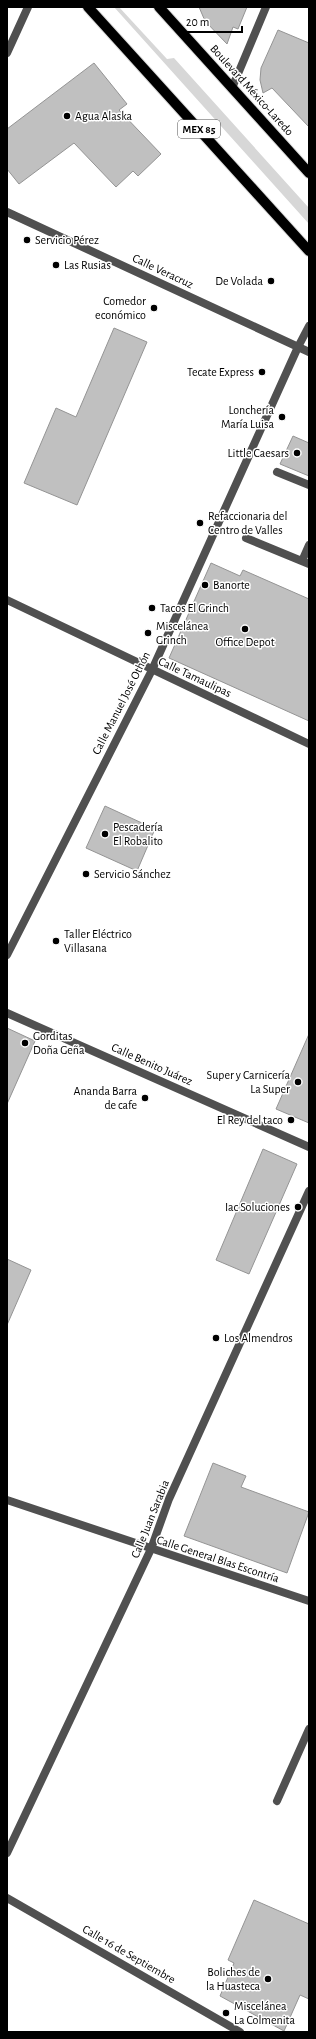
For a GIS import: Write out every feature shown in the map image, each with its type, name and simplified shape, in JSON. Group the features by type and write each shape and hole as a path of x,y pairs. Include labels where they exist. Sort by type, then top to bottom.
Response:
{"main road":[{"name":"MEX 85","path":"88,7 309,251"},
{"name":"Boulevard México-Laredo","path":"159,7 309,173"}],"street":[{"path":"7,53 28,7"},
{"path":"232,88 266,7"},
{"name":"Calle Veracruz","path":"7,212 309,352"},
{"name":"Calle Manuel José Othón","path":"7,955 152,670 298,347 309,326"},
{"path":"278,472 309,485"},
{"path":"246,538 306,562 309,545"},
{"name":"Calle Tamaulipas","path":"7,600 309,744"},
{"name":"Calle Benito Juárez","path":"7,1013 309,1147"},
{"name":"Calle Juan Sarabia","path":"7,1853 152,1549 169,1499 309,1191"},
{"name":"Calle General Blas Escontría","path":"7,1500 309,1601"},
{"path":"277,1801 309,1729"},
{"name":"Calle 16 de Septiembre","path":"7,1898 240,2032"}],"shaded area":[{"path":"114,7 119,7 167,59 174,58 309,208 309,224"}],"building":[{"path":"199,7 247,7 238,29 233,27 227,44 205,21"},
{"path":"278,30 309,43 309,127 272,88 263,93 260,80 261,68"},
{"name":"Agua Alaska","path":"94,63 127,104 119,110 161,154 138,176 133,171 116,187 74,143 19,184 7,169 7,129"},
{"path":"114,328 147,342 77,505 24,483 56,408 76,417"},
{"name":"Little Caesars","path":"293,436 309,443 309,476 280,464"},
{"name":"Office Depot","path":"211,563 240,576 243,570 309,599 309,721 169,658"},
{"path":"105,806 155,829 137,871 86,848"},
{"path":"7,1028 35,1041 7,1104"},
{"name":"Super y Carnicería La Super","path":"309,1034 309,1123 276,1109"},
{"path":"263,1149 297,1164 249,1274 216,1260"},
{"path":"7,1259 31,1270 7,1325"},
{"path":"213,1463 246,1476 241,1487 309,1512 287,1573 184,1536"},
{"name":"Boliches de la Huasteca","path":"254,1900 309,1924 309,1999 300,1995 284,2031 220,1996 234,1963 228,1960"}],"place":[{"name":"Agua Alaska","path":"67,116"},
{"name":"Servicio Pérez","path":"27,240"},
{"name":"Las Rusias","path":"56,265"},
{"name":"De Volada","path":"271,281"},
{"name":"Comedor económico","path":"154,308"},
{"name":"Tecate Express","path":"262,372"},
{"name":"Lonchería María Luisa","path":"282,417"},
{"name":"Little Caesars","path":"297,453"},
{"name":"Refaccionaria del Centro de Valles","path":"200,523"},
{"name":"Banorte","path":"205,585"},
{"name":"Tacos El Grinch","path":"152,608"},
{"name":"Office Depot","path":"245,629"},
{"name":"Miscelánea Grinch","path":"148,633"},
{"name":"Pescadería El Robalito","path":"105,834"},
{"name":"Servicio Sánchez","path":"86,874"},
{"name":"Taller Eléctrico Villasana","path":"56,941"},
{"name":"Gorditas Doña Geña","path":"25,1043"},
{"name":"Super y Carnicería La Super","path":"298,1082"},
{"name":"Ananda Barra de cafe","path":"145,1098"},
{"name":"El Rey del taco","path":"291,1120"},
{"name":"Iac Soluciones","path":"298,1207"},
{"name":"Los Almendros","path":"216,1338"},
{"name":"Boliches de la Huasteca","path":"268,1979"},
{"name":"Miscelánea La Colmenita","path":"226,2013"}]}
